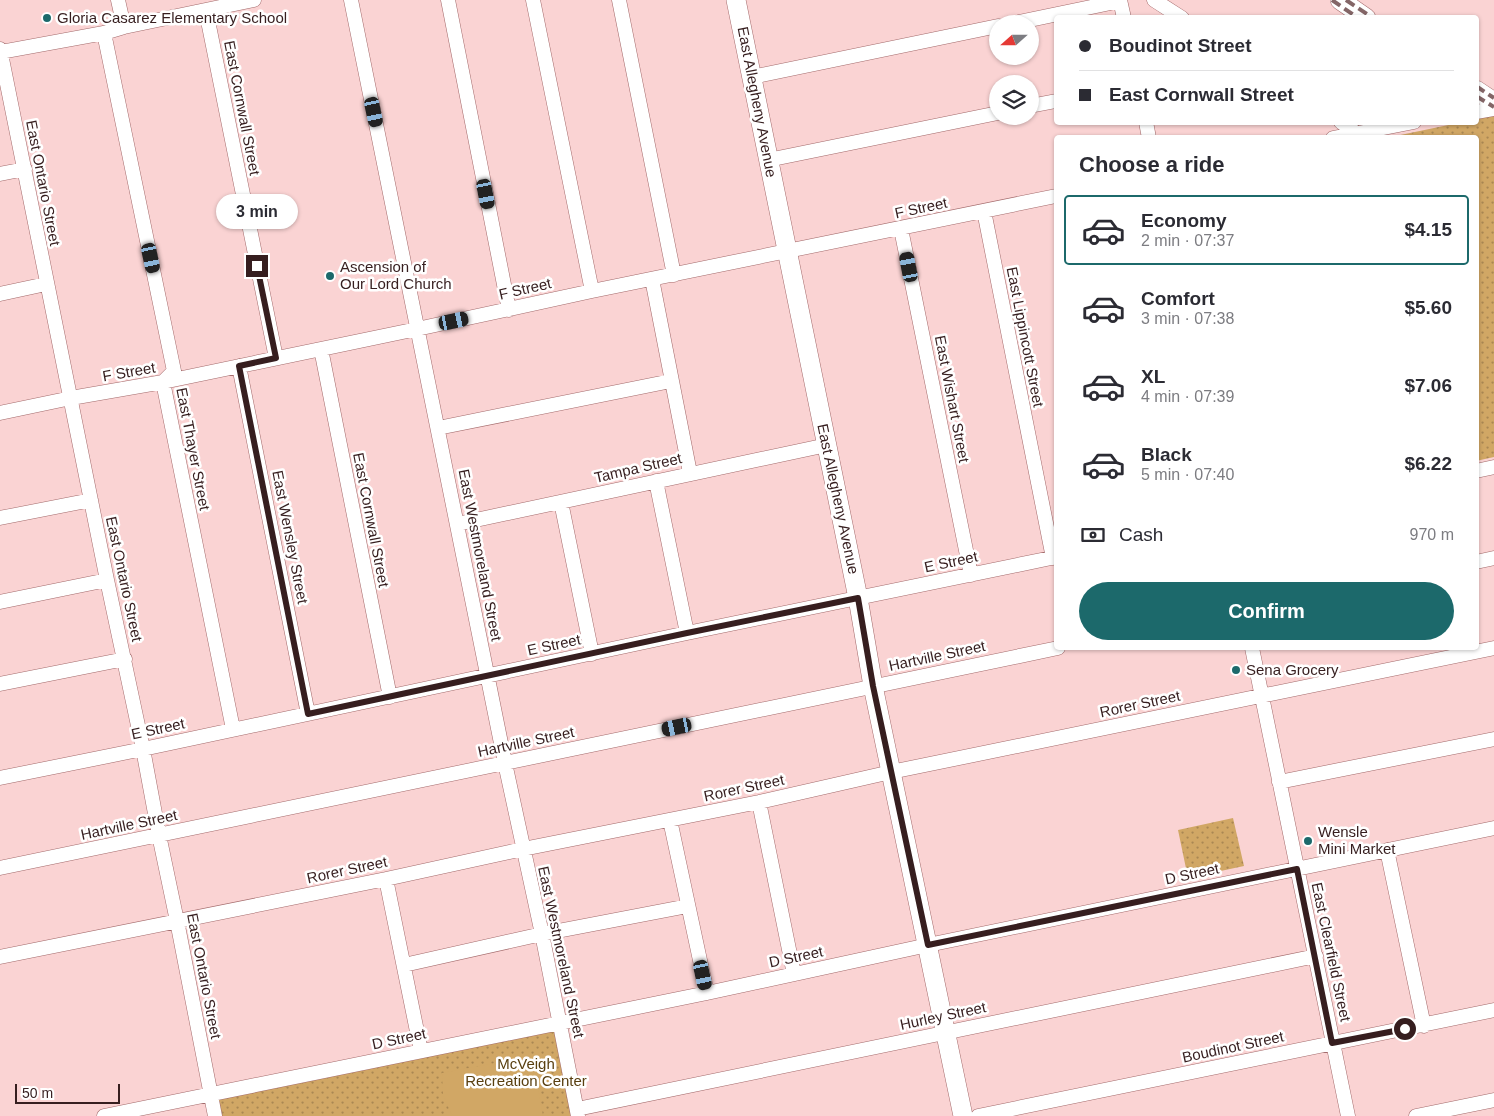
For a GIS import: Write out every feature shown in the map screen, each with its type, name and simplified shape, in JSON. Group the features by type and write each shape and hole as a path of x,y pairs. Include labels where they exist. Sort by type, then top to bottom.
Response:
{"main road":[{"name":"East Allegheny Avenue","path":"736,0 858,598 873,686 962,1116"},
{"path":"1340,0 1362,15"},
{"path":"1479,92 1494,102"}],"street":[{"path":"118,0 124,27"},
{"name":"East Westmoreland Street","path":"351,0 577,1112"},
{"path":"448,0 510,310"},
{"path":"533,0 592,291"},
{"path":"619,0 674,275"},
{"path":"1039,18 1120,0 1123,15"},
{"path":"1154,0 1177,15"},
{"path":"0,51 104,32 247,1"},
{"name":"East Cornwall Street","path":"206,11 276,358"},
{"path":"752,77 989,28"},
{"name":"East Thayer Street","path":"104,32 174,371 163,382 233,730"},
{"name":"East Ontario Street","path":"0,51 25,169 46,284 143,749 215,1116"},
{"path":"1039,104 1054,101"},
{"path":"1479,112 1494,109"},
{"path":"768,160 989,115"},
{"path":"1346,125 1356,132"},
{"path":"1344,135 1397,125"},
{"path":"0,174 25,169"},
{"name":"F Street","path":"0,413 163,382 510,310 592,291 1054,196"},
{"name":"East Lippincott Street","path":"984,211 1054,558"},
{"name":"East Wishart Street","path":"902,229 971,575"},
{"path":"652,279 690,473"},
{"path":"0,294 46,284"},
{"name":"East Cornwall Street","path":"321,349 390,697"},
{"name":"East Wensley Street","path":"239,366 308,714"},
{"path":"438,428 671,381"},
{"name":"Tampa Street","path":"457,524 827,445"},
{"path":"1479,470 1494,467"},
{"path":"656,481 687,633"},
{"path":"0,518 91,500"},
{"path":"561,502 592,654"},
{"name":"E Street","path":"0,778 687,633 1054,558"},
{"path":"1479,561 1494,558"},
{"path":"0,602 107,580"},
{"name":"Rorer Street","path":"0,957 523,848 759,802 891,772 1494,648"},
{"name":"Hartville Street","path":"0,868 1054,649"},
{"name":"East Clearfield Street","path":"1252,650 1348,1116"},
{"path":"0,684 124,659"},
{"path":"1280,782 1494,739"},
{"path":"759,802 794,974"},
{"path":"670,820 707,993"},
{"name":"D Street","path":"104,1116 707,993 928,945 1494,828"},
{"path":"1387,850 1424,1026"},
{"path":"386,878 421,1051"},
{"path":"404,965 542,934 688,906"},
{"name":"Hurley Street","path":"577,1112 945,1032 1316,956"},
{"name":"Boudinot Street","path":"978,1116 1332,1043 1424,1026 1494,1010"},
{"path":"1416,1116 1494,1100"}],"green space":[{"path":"1494,115 1494,457 1479,460 1479,135 1400,135 1448,125 1479,125 1479,118"},
{"path":"1233,818 1244,866 1188,878 1178,830"},
{"name":"McVeigh Recreation Center","path":"559,1023 578,1116 215,1116 211,1094"},
{"path":"522,1058 534,1065 543,1116 452,1116 443,1094 442,1073"}],"railway":[{"path":"1332,0 1354,15"},
{"path":"1346,0 1368,15"},
{"path":"1479,88 1494,98"},
{"path":"1479,98 1494,107"}],"place":[{"name":"Gloria Casarez Elementary School","path":"47,18"},
{"name":"Ascension of Our Lord Church","path":"330,276"},
{"name":"Sena Grocery","path":"1236,670"},
{"name":"Wensle Mini Market","path":"1308,841"}],"route":[{"path":"257,266 276,358 239,366 308,714 858,598 873,686 928,945 1297,869 1332,1043 1405,1029"}]}
